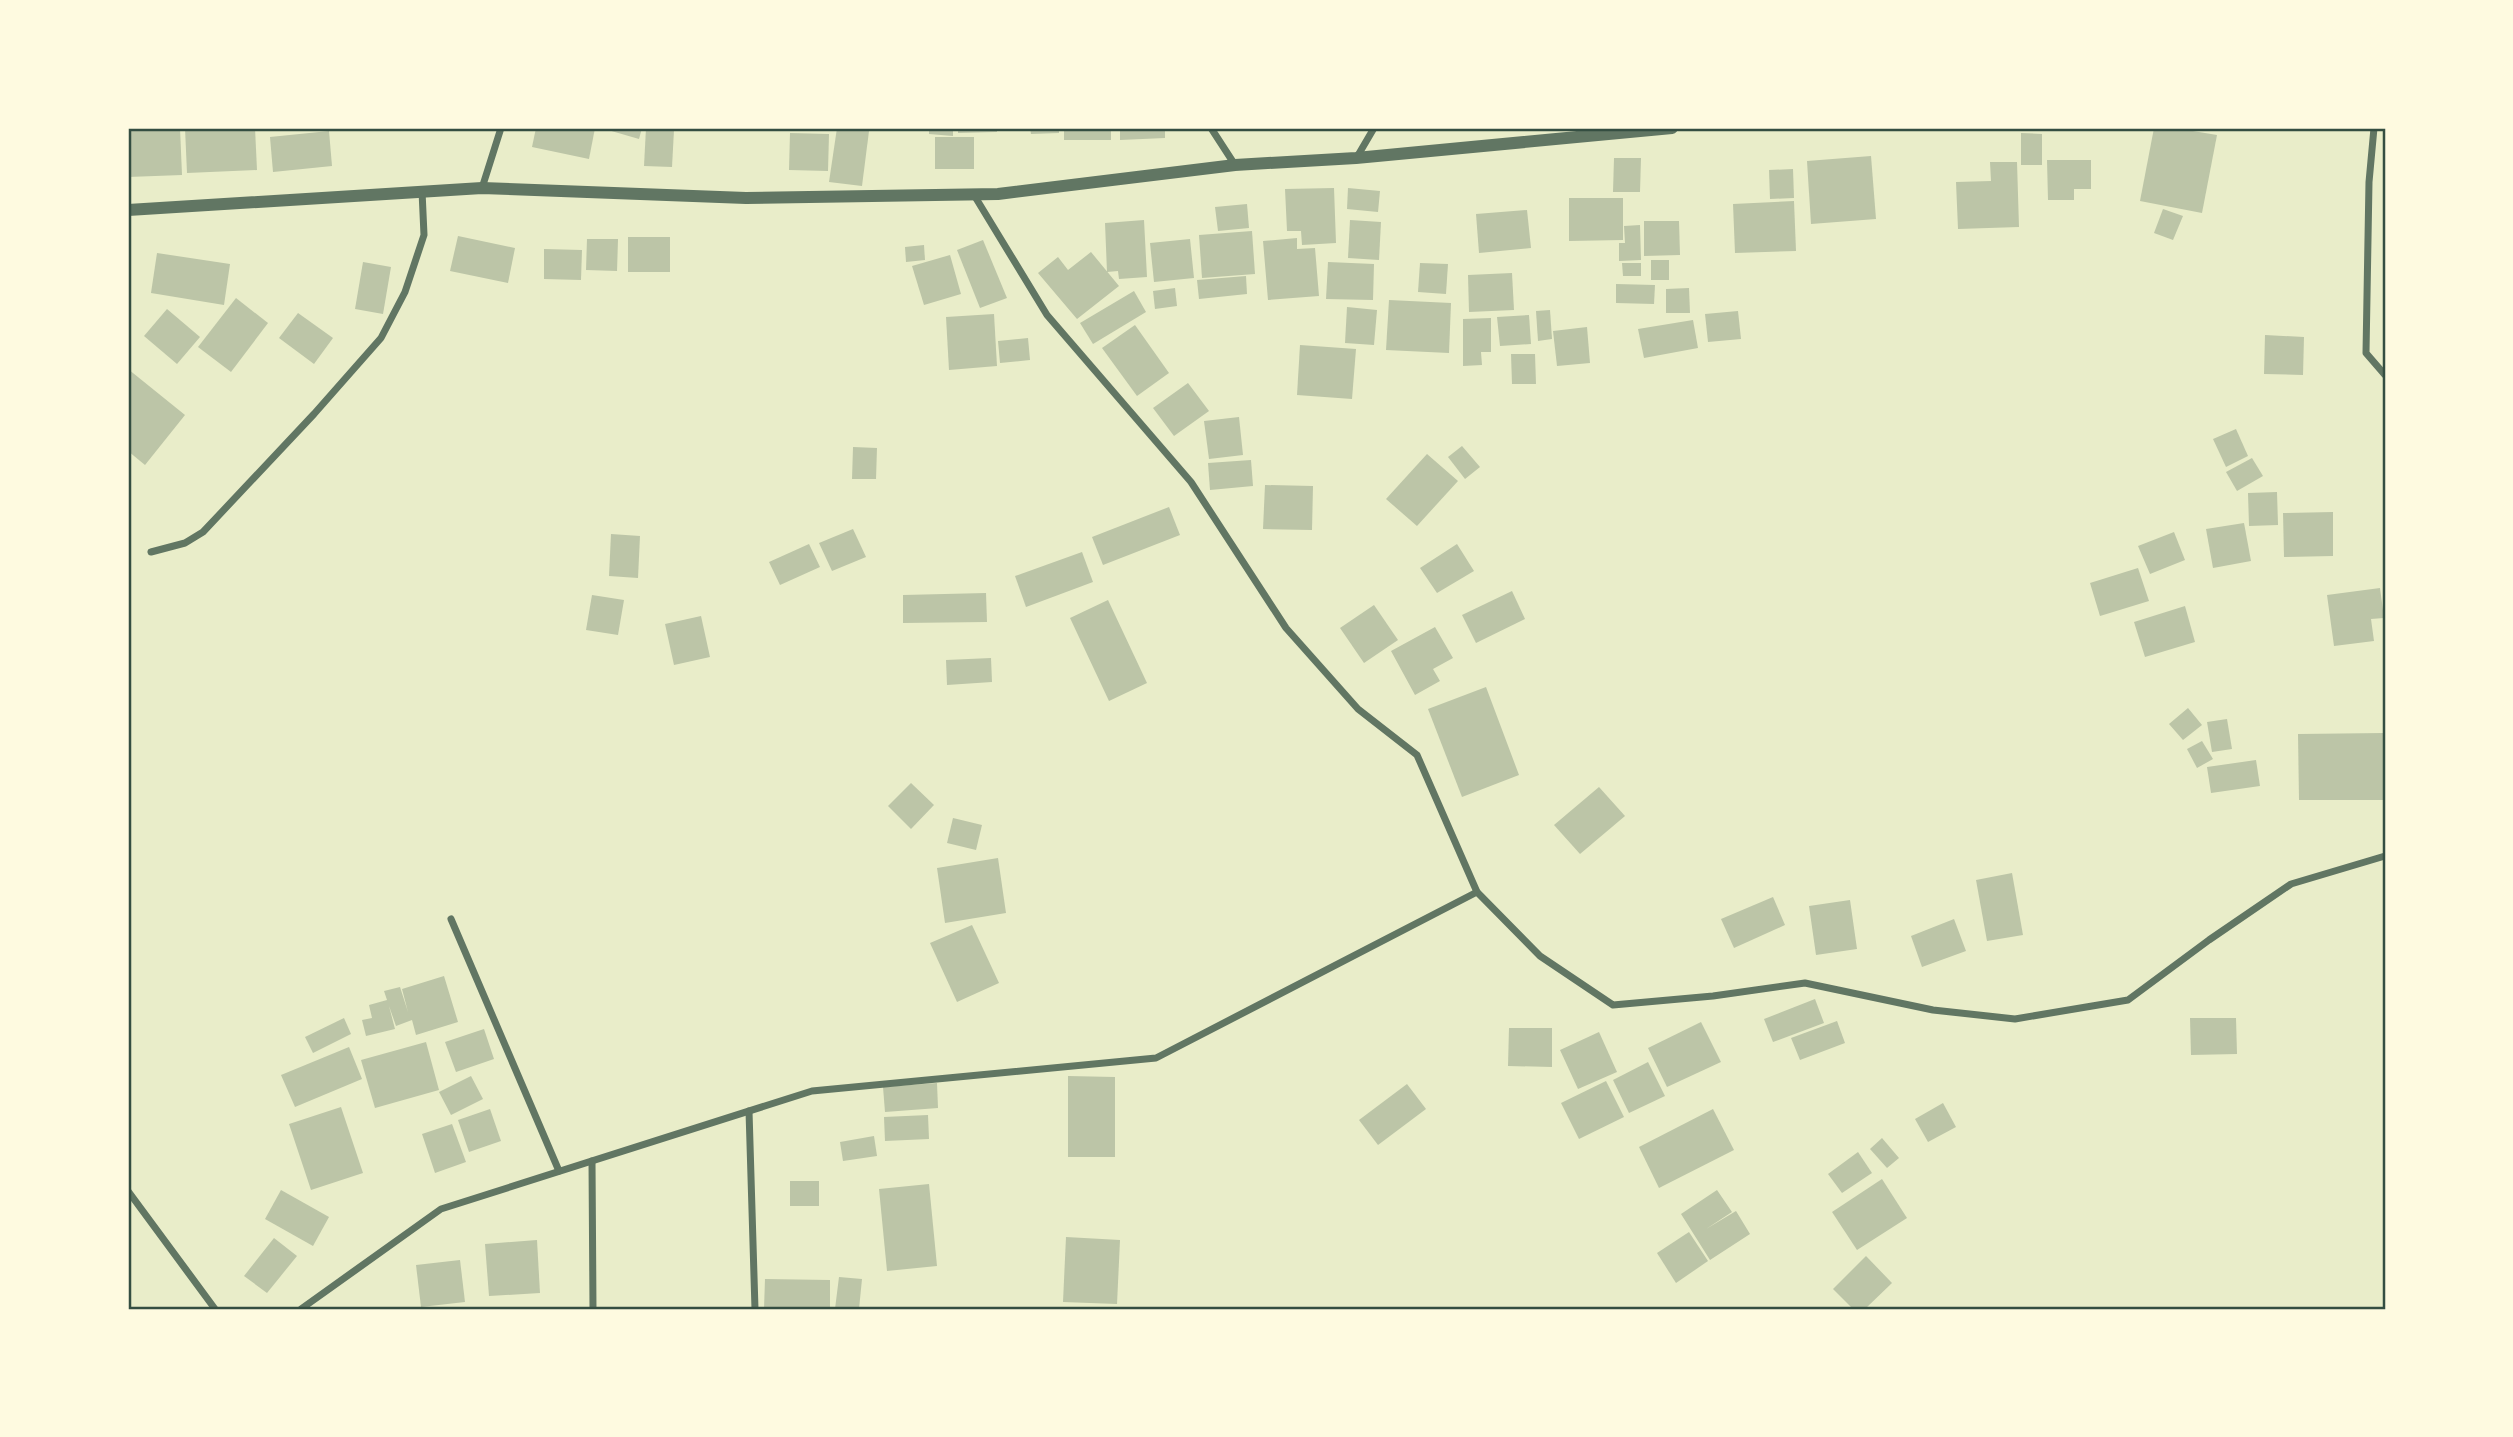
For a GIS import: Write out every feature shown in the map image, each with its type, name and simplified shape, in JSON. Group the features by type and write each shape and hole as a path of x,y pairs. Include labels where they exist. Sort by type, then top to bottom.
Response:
{"street":[{"path":"482,188 501,128"},
{"path":"1211,128 1235,165"},
{"path":"1356,158 1374,128"},
{"path":"128,210 482,188 746,198 998,194 1235,165 1356,158 1672,128"},
{"path":"2374,128 2366,353 2385,375"},
{"path":"151,552 185,543 203,532 381,338 405,292 424,235 422,191"},
{"path":"974,194 1047,315 1191,482 1286,628 1358,709 1417,755 1477,892 1540,956 1613,1004 1713,996 1805,983 1933,1010 2015,1019 2128,1000 2291,884 2385,856"},
{"path":"301,1309 441,1209 812,1091 1156,1058 1477,892"},
{"path":"451,919 559,1171"},
{"path":"749,1111 755,1309"},
{"path":"592,1161 593,1309"},
{"path":"128,1191 215,1309"}],"building":[{"path":"128,128 180,128 182,175 128,177"},
{"path":"185,128 255,128 257,170 187,173"},
{"path":"536,128 595,128 589,159 532,147"},
{"path":"601,128 642,128 639,139"},
{"path":"646,128 674,130 672,167 644,166"},
{"path":"837,128 869,131 862,186 829,182"},
{"path":"929,128 953,128 953,136 929,134"},
{"path":"958,128 997,128 997,132 958,133"},
{"path":"1030,128 1059,128 1059,133 1031,134"},
{"path":"1064,128 1111,128 1111,140 1064,140"},
{"path":"1120,128 1165,128 1165,138 1120,140"},
{"path":"2154,128 2175,128 2217,135 2202,213 2140,201"},
{"path":"329,131 332,166 273,172 270,137"},
{"path":"790,133 829,134 828,171 789,170"},
{"path":"2021,133 2042,134 2042,165 2021,165"},
{"path":"935,137 974,137 974,169 935,169"},
{"path":"1871,156 1876,219 1811,224 1807,161"},
{"path":"1614,158 1641,158 1640,192 1613,192"},
{"path":"2047,160 2091,160 2091,189 2074,189 2074,200 2048,200"},
{"path":"1990,162 2017,162 2019,227 1958,229 1956,182 1991,181"},
{"path":"1793,169 1794,198 1770,199 1769,170"},
{"path":"1334,188 1336,243 1302,245 1301,231 1287,231 1285,189"},
{"path":"1348,188 1380,191 1378,212 1347,209"},
{"path":"1569,198 1623,198 1623,240 1569,241"},
{"path":"1794,201 1796,251 1735,253 1733,204"},
{"path":"1247,204 1249,228 1218,231 1215,207"},
{"path":"2163,209 2183,216 2173,240 2154,233"},
{"path":"1527,210 1531,248 1479,253 1476,214"},
{"path":"1144,220 1147,277 1119,279 1118,271 1107,272 1105,223"},
{"path":"1350,220 1381,222 1379,260 1348,258"},
{"path":"1644,221 1679,221 1680,255 1644,256"},
{"path":"1640,225 1641,260 1619,261 1619,243 1625,243 1624,226"},
{"path":"1252,231 1255,274 1202,278 1199,235"},
{"path":"458,236 515,248 508,283 450,271"},
{"path":"628,237 670,237 670,272 628,272"},
{"path":"1297,238 1297,249 1315,248 1319,296 1268,300 1263,241"},
{"path":"587,239 618,239 617,271 586,270"},
{"path":"1190,239 1194,278 1154,282 1150,243"},
{"path":"983,240 1007,298 980,308 957,250"},
{"path":"924,245 925,260 906,262 905,247"},
{"path":"544,249 582,250 581,280 544,279"},
{"path":"1091,252 1119,286 1077,319 1038,273 1058,257 1068,270"},
{"path":"157,253 230,264 224,305 151,293"},
{"path":"950,255 961,294 924,305 912,266"},
{"path":"1651,260 1669,260 1669,280 1651,280"},
{"path":"363,262 391,267 383,314 355,309"},
{"path":"1328,262 1374,264 1373,300 1326,299"},
{"path":"1420,263 1448,264 1446,294 1418,292"},
{"path":"1622,263 1641,263 1641,276 1623,276"},
{"path":"1512,273 1514,310 1469,312 1468,275"},
{"path":"1246,276 1247,294 1199,299 1197,280"},
{"path":"1616,284 1655,285 1654,304 1616,303"},
{"path":"1175,288 1177,306 1155,309 1153,291"},
{"path":"1689,288 1690,313 1666,313 1666,289"},
{"path":"1134,291 1146,312 1093,344 1080,323"},
{"path":"236,298 268,323 231,372 198,347"},
{"path":"1389,300 1451,303 1449,353 1386,350"},
{"path":"1347,307 1377,310 1374,345 1345,343"},
{"path":"167,309 200,337 177,364 144,336"},
{"path":"1550,310 1552,339 1538,341 1536,311"},
{"path":"1738,311 1741,339 1708,342 1705,314"},
{"path":"298,313 333,338 314,364 279,338"},
{"path":"994,314 997,366 949,370 946,317"},
{"path":"1529,315 1531,344 1500,346 1497,317"},
{"path":"1491,318 1491,352 1481,352 1482,365 1463,366 1463,319"},
{"path":"1693,320 1698,348 1644,358 1638,329"},
{"path":"1135,325 1169,373 1137,396 1102,348"},
{"path":"1587,327 1590,363 1557,366 1553,331"},
{"path":"2265,335 2304,337 2303,375 2264,374"},
{"path":"1028,338 1030,360 1000,363 998,341"},
{"path":"1300,345 1356,349 1352,399 1297,395"},
{"path":"1511,354 1535,354 1536,384 1512,384"},
{"path":"128,369 185,415 145,465 128,451"},
{"path":"1188,383 1209,411 1174,436 1153,408"},
{"path":"1239,417 1243,455 1209,459 1204,421"},
{"path":"2236,429 2248,456 2226,467 2213,439"},
{"path":"1462,446 1480,467 1465,479 1448,457"},
{"path":"853,447 877,448 876,479 852,479"},
{"path":"1427,454 1458,481 1417,526 1386,499"},
{"path":"2252,458 2263,476 2237,491 2226,472"},
{"path":"1251,460 1253,486 1210,490 1208,463"},
{"path":"1265,485 1313,486 1312,530 1263,529"},
{"path":"2277,492 2278,525 2249,526 2248,493"},
{"path":"1169,507 1180,535 1103,565 1092,537"},
{"path":"2333,512 2333,556 2284,557 2283,513"},
{"path":"2244,523 2251,561 2213,568 2206,529"},
{"path":"853,529 866,557 832,571 819,543"},
{"path":"2174,532 2185,560 2150,574 2138,546"},
{"path":"611,534 640,536 638,578 609,576"},
{"path":"809,544 820,567 780,585 769,562"},
{"path":"1457,544 1474,571 1437,593 1420,568"},
{"path":"1082,552 1093,582 1026,607 1015,576"},
{"path":"2138,568 2149,601 2100,616 2090,583"},
{"path":"2380,588 2384,618 2371,619 2374,641 2334,646 2327,595"},
{"path":"1512,591 1525,619 1476,643 1462,615"},
{"path":"986,593 987,622 903,623 903,595"},
{"path":"592,595 624,600 618,635 586,630"},
{"path":"1108,600 1147,683 1109,701 1070,618"},
{"path":"1374,605 1398,640 1364,663 1340,628"},
{"path":"2185,606 2195,642 2145,657 2134,622"},
{"path":"701,616 710,657 674,665 665,624"},
{"path":"1435,627 1453,658 1433,669 1440,681 1415,695 1391,651"},
{"path":"991,658 992,682 947,685 946,660"},
{"path":"1486,687 1519,775 1462,797 1428,709"},
{"path":"2188,708 2202,725 2183,740 2169,724"},
{"path":"2227,719 2232,749 2212,752 2207,722"},
{"path":"2384,733 2384,800 2299,800 2298,734"},
{"path":"2202,741 2213,759 2197,768 2187,749"},
{"path":"2256,760 2260,786 2211,793 2207,767"},
{"path":"911,783 934,805 911,829 888,806"},
{"path":"1599,787 1625,816 1580,854 1554,825"},
{"path":"953,818 982,825 976,850 947,843"},
{"path":"998,858 1006,913 945,923 937,868"},
{"path":"2012,873 2023,935 1987,941 1976,880"},
{"path":"1773,897 1785,925 1734,948 1721,919"},
{"path":"1850,900 1857,949 1816,955 1809,906"},
{"path":"1954,919 1966,951 1922,967 1911,936"},
{"path":"972,925 999,983 957,1002 930,943"},
{"path":"444,976 458,1022 416,1035 412,1020 396,1026 389,1006 395,1029 366,1036 362,1020 372,1018 369,1005 387,1000 384,991 400,987 408,1012 402,989"},
{"path":"1815,999 1824,1023 1773,1042 1764,1019"},
{"path":"344,1018 351,1034 313,1053 305,1037"},
{"path":"2190,1018 2236,1018 2237,1054 2191,1055"},
{"path":"1837,1021 1845,1043 1800,1060 1791,1038"},
{"path":"1701,1022 1721,1062 1667,1087 1648,1048"},
{"path":"1509,1028 1552,1028 1552,1067 1508,1066"},
{"path":"484,1029 494,1059 456,1072 445,1042"},
{"path":"1599,1032 1617,1072 1578,1089 1560,1050"},
{"path":"426,1042 439,1090 375,1108 361,1060"},
{"path":"349,1047 362,1079 295,1107 281,1075"},
{"path":"1648,1062 1665,1096 1629,1113 1613,1080"},
{"path":"471,1076 483,1099 451,1115 439,1092"},
{"path":"1068,1076 1115,1077 1115,1157 1068,1157"},
{"path":"1606,1081 1624,1117 1579,1139 1561,1103"},
{"path":"937,1083 938,1108 885,1112 883,1087"},
{"path":"1407,1084 1426,1109 1378,1145 1359,1120"},
{"path":"1943,1103 1956,1127 1928,1142 1915,1119"},
{"path":"341,1107 363,1173 311,1190 289,1124"},
{"path":"490,1109 501,1141 469,1152 458,1120"},
{"path":"1713,1109 1734,1150 1659,1188 1639,1147"},
{"path":"928,1115 929,1139 885,1141 884,1117"},
{"path":"452,1124 466,1162 435,1173 422,1134"},
{"path":"874,1136 877,1156 843,1161 840,1142"},
{"path":"1882,1138 1899,1158 1887,1168 1870,1149"},
{"path":"1858,1152 1872,1173 1842,1193 1828,1174"},
{"path":"1882,1179 1907,1218 1857,1250 1832,1212"},
{"path":"790,1181 819,1181 819,1206 790,1206"},
{"path":"929,1184 937,1266 887,1271 879,1189"},
{"path":"281,1190 329,1217 313,1246 265,1219"},
{"path":"1717,1190 1732,1212 1706,1229 1736,1211 1750,1234 1710,1260 1681,1214"},
{"path":"1689,1232 1708,1261 1676,1283 1657,1253"},
{"path":"1066,1237 1120,1240 1117,1304 1063,1302"},
{"path":"274,1238 297,1256 267,1293 244,1276"},
{"path":"537,1240 540,1293 489,1296 485,1244"},
{"path":"1866,1256 1892,1283 1865,1309 1853,1309 1833,1289"},
{"path":"460,1260 465,1302 421,1307 416,1265"},
{"path":"839,1277 862,1279 859,1309 835,1309"},
{"path":"765,1279 830,1280 830,1309 764,1309"}]}
